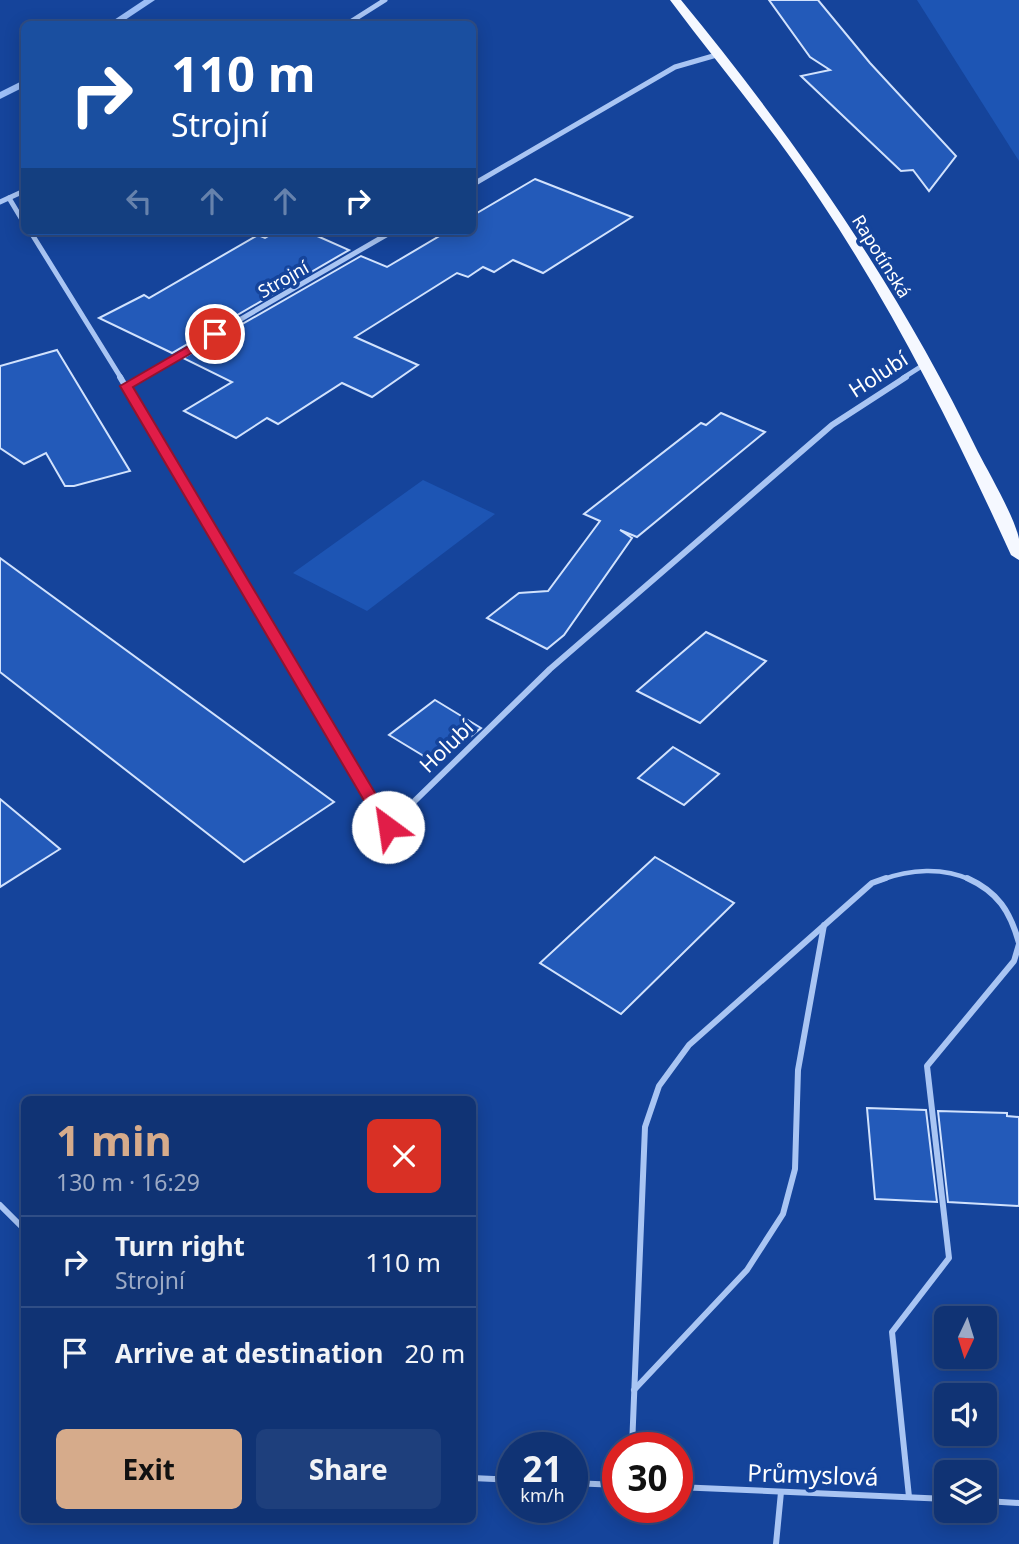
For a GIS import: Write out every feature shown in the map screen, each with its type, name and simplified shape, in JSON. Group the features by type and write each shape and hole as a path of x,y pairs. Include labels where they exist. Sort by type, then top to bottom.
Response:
{"main road":[{"name":"Rapotínská","path":"675,0 720,54 814,181 875,276 950,409 1019,555"}],"street":[{"path":"352,21 385,0"},
{"path":"476,183 676,68 720,54"},
{"path":"0,202 21,192"},
{"path":"9,198 21,218"},
{"path":"32,235 126,386"},
{"name":"Strojní","path":"126,386 386,235"},
{"name":"Holubí","path":"126,386 388,827 550,669 811,443 832,425 925,364"}],"lane":[{"path":"633,1432 645,1127 659,1086 689,1045 872,883 892,873 917,868 944,870 970,878 990,890 1006,906 1017,924 1019,943 1014,961 927,1066 949,1258 892,1332 909,1497"},
{"path":"634,1390 747,1270 783,1214 795,1169 798,1070 824,925"},
{"path":"0,1205 21,1226"},
{"path":"476,1479 497,1480"},
{"name":"Průmyslová","path":"693,1488 934,1498"},
{"path":"776,1544 781,1492"},
{"path":"997,1502 1019,1503"}],"shaded area":[{"path":"917,0 1019,0 1019,161"},
{"path":"423,480 495,514 367,611 293,573"}],"building":[{"path":"769,0 818,0 870,63 956,156 929,191 913,170 901,171 801,76 830,70 810,57"},
{"path":"535,179 632,217 543,273 513,260 494,272 483,267 468,277 457,273 355,337 418,365 372,397 342,383 278,424 267,418 236,438 184,411 232,382 183,358 361,256 387,267 441,235 476,235 476,214"},
{"path":"258,235 265,238 270,235 315,235 349,250 172,353 99,318 144,295 149,298"},
{"path":"57,350 130,471 65,486 46,453 24,464 0,448 0,366"},
{"path":"721,413 765,432 637,537 620,530 632,538 564,635 547,649 487,618 519,593 548,591 600,521 584,514 701,423 706,425"},
{"path":"0,558 334,802 244,862 0,672"},
{"path":"706,632 766,661 700,723 637,691"},
{"path":"435,700 481,728 437,764 389,735"},
{"path":"673,747 719,774 684,805 638,778"},
{"path":"0,799 60,849 0,887"},
{"path":"655,857 734,903 621,1014 540,963"},
{"path":"867,1108 926,1110 937,1202 875,1199"},
{"path":"938,1111 1007,1113 1007,1116 1019,1117 1019,1206 948,1202"}],"waterway":[{"path":"118,21 150,0"},
{"path":"0,96 21,85"}],"route":[{"path":"215,334 126,386 388,827"}]}
